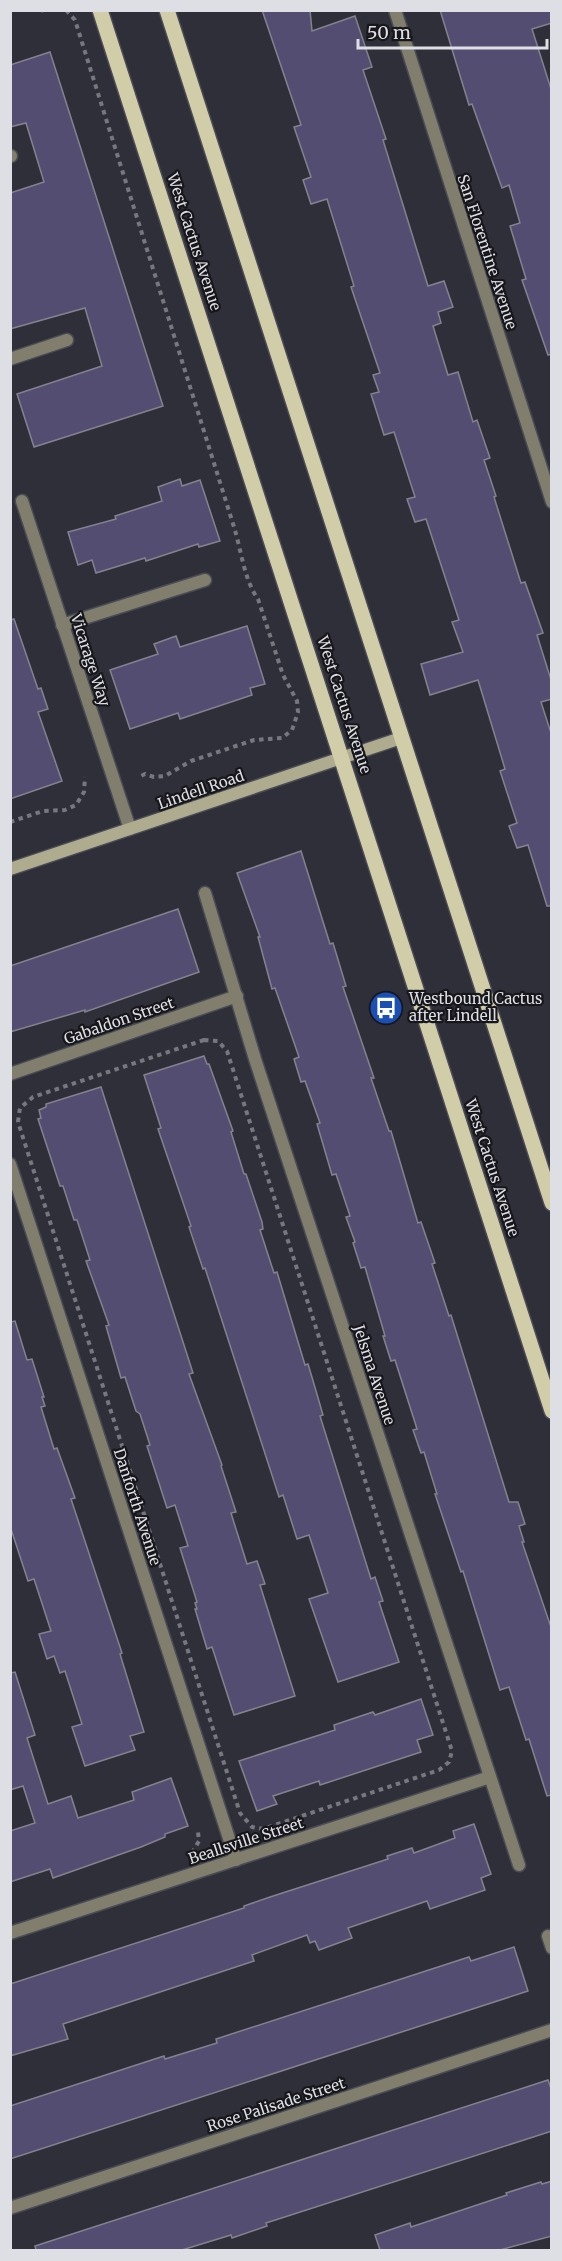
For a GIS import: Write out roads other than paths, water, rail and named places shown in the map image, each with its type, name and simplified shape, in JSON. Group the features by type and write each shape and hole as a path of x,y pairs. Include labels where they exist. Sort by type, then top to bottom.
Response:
{"main road":[{"name":"West Cactus Avenue","path":"100,10 552,1411"},
{"path":"167,10 552,1203"}],"street":[{"name":"San Florentine Avenue","path":"394,10 552,502"},
{"path":"10,359 67,340"},
{"name":"Vicarage Way","path":"22,501 130,829"},
{"path":"62,625 205,580"},
{"name":"Lindell Road","path":"10,869 401,738"},
{"name":"Jelsma Avenue","path":"205,893 259,1071 519,1865"},
{"name":"Gabaldon Street","path":"10,1074 237,996"},
{"name":"Danforth Avenue","path":"10,1164 236,1860"},
{"name":"Beallsville Street","path":"10,1933 490,1777"},
{"name":"Rose Palisade Street","path":"10,2208 552,2030"}],"place":[{"name":"Westbound Cactus after Lindell","path":"386,1008"}]}
